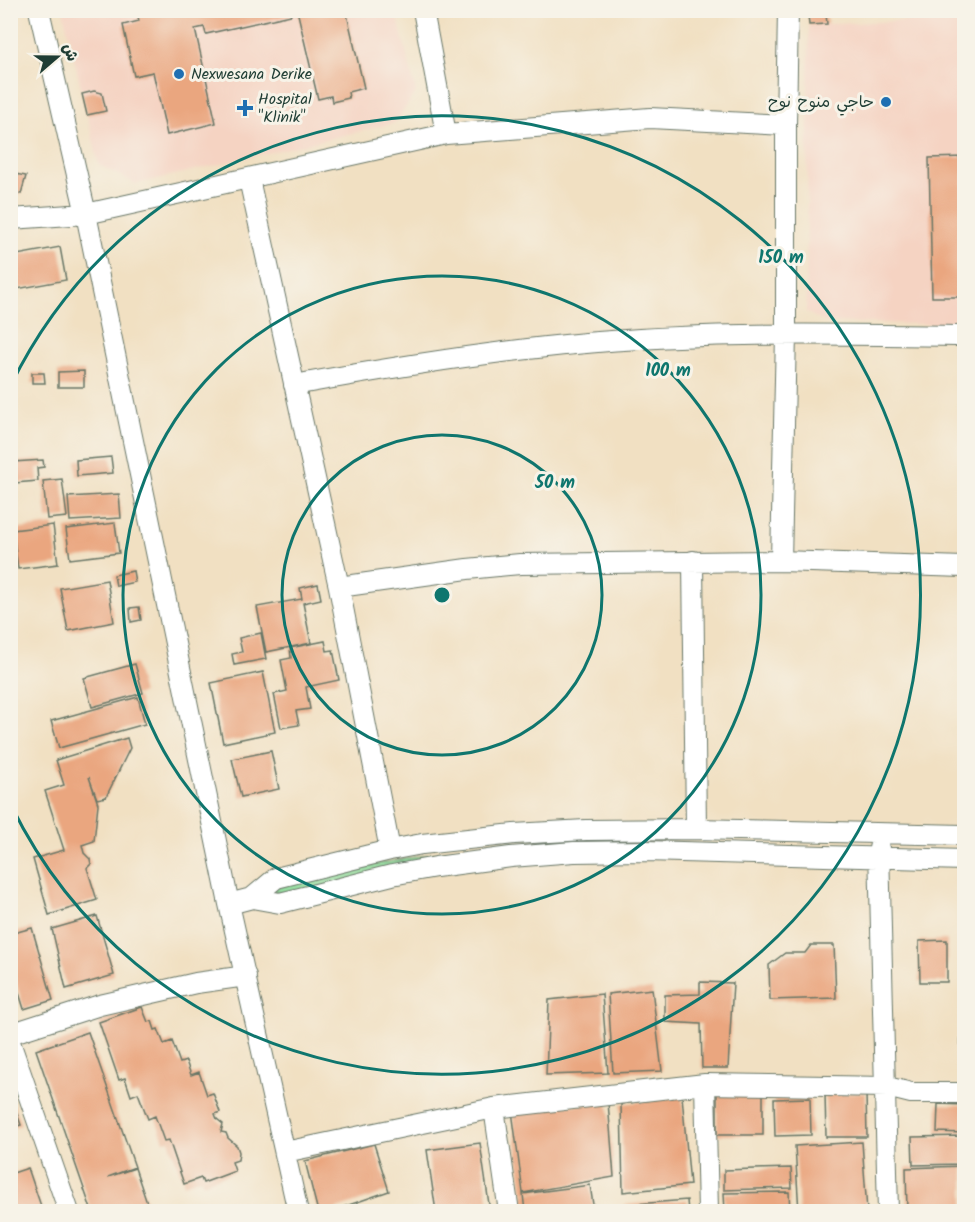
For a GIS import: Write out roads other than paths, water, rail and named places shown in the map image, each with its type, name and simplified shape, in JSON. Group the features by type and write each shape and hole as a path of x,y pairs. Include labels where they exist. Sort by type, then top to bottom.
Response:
{"street":[{"path":"39,10 86,214 230,904 298,1212"},
{"path":"423,10 446,134"},
{"path":"781,561 786,334 788,10"},
{"path":"10,219 86,214 446,134 650,118 786,125"},
{"path":"249,179 339,587 390,850"},
{"path":"294,385 404,366 547,346 668,338 786,334 964,336"},
{"path":"693,561 696,829"},
{"path":"339,587 520,564 781,561 964,567"},
{"path":"230,904 252,898 276,878 390,850 454,840 545,831 696,829 964,835"},
{"path":"880,834 888,1212"},
{"path":"252,898 280,903 436,867 511,857 574,852 646,851 964,860"},
{"path":"10,1034 100,1005 196,983 246,976"},
{"path":"10,1042 69,1212"},
{"path":"705,1084 708,1212"},
{"path":"285,1152 494,1108 705,1084 887,1087 911,1093 964,1093"},
{"path":"494,1108 509,1212"}],"place":[{"name":"Nexwesana Derike","path":"179,74"},
{"name":"حاجي منوح نوح","path":"886,102"},
{"name":"Hospital \"Klinik\"","path":"245,108"}]}
